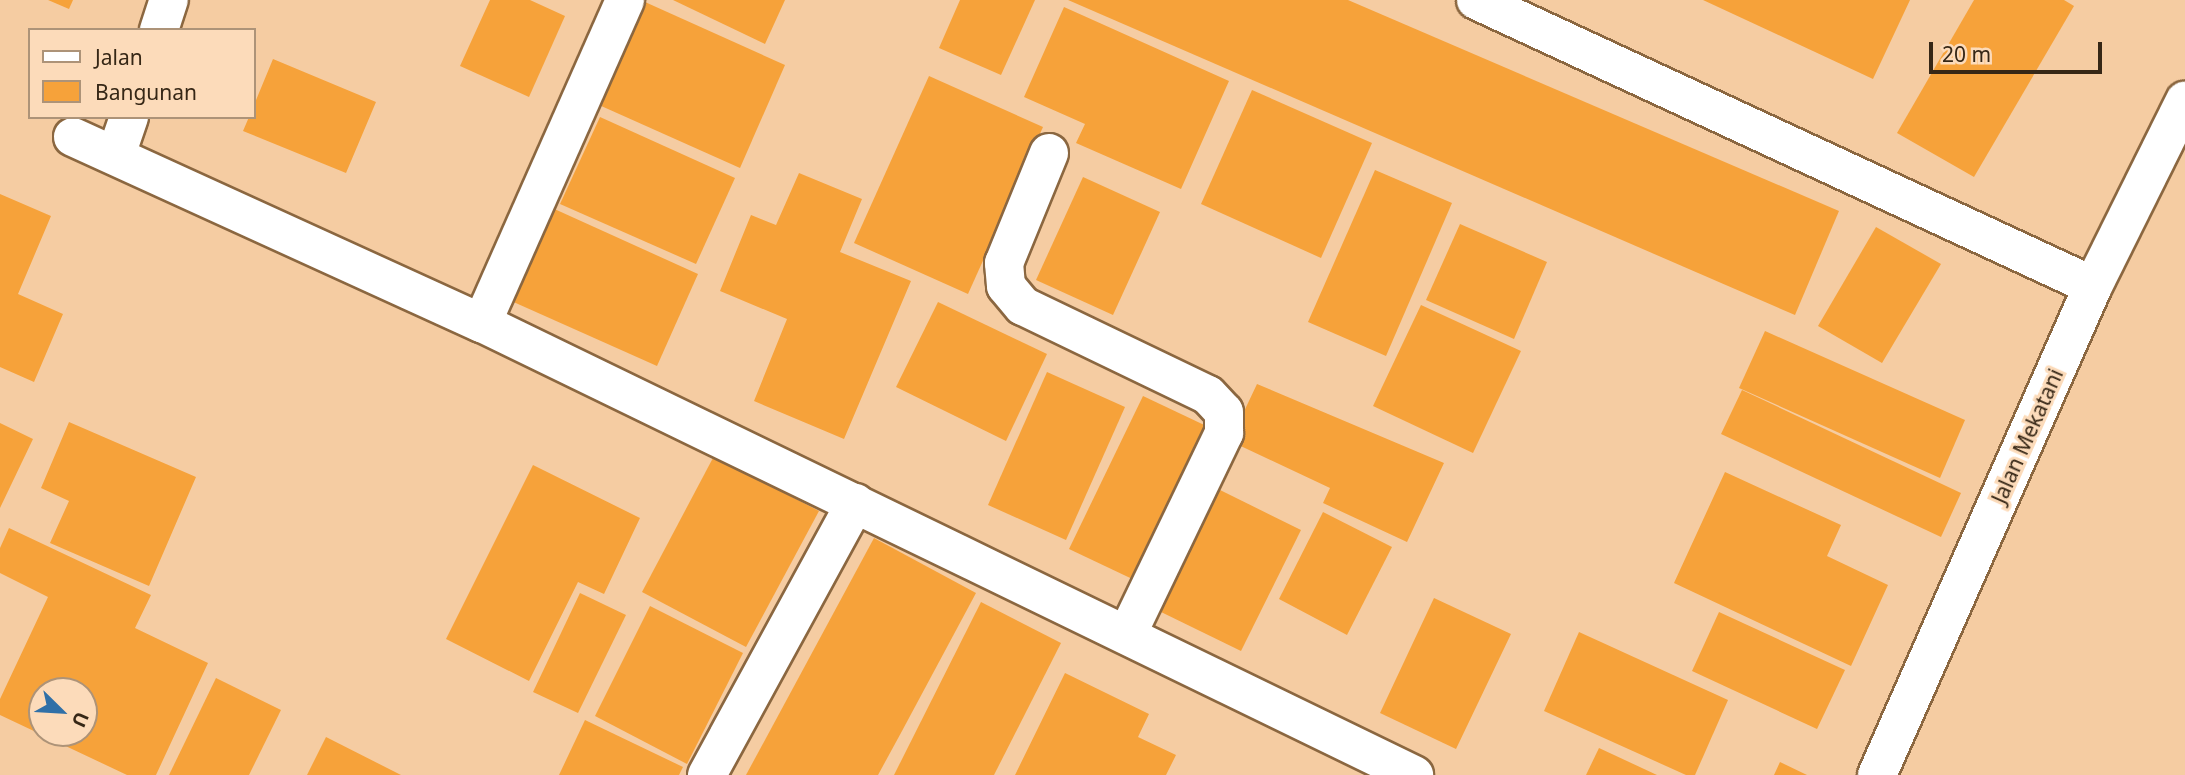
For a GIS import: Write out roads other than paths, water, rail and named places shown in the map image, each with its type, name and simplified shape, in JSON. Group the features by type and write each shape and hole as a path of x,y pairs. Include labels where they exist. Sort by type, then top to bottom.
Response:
{"street":[{"path":"160,28 169,0"},
{"path":"482,323 625,0"},
{"path":"1476,0 2093,286"},
{"name":"Jalan Mekatani","path":"1877,775 2093,286 2185,101"},
{"path":"116,155 128,119"},
{"path":"72,137 482,323 1414,775"},
{"path":"1049,153 1004,263 1006,286 1023,306 1208,395 1224,412 1224,433 1127,635"},
{"path":"707,775 855,503"}]}
